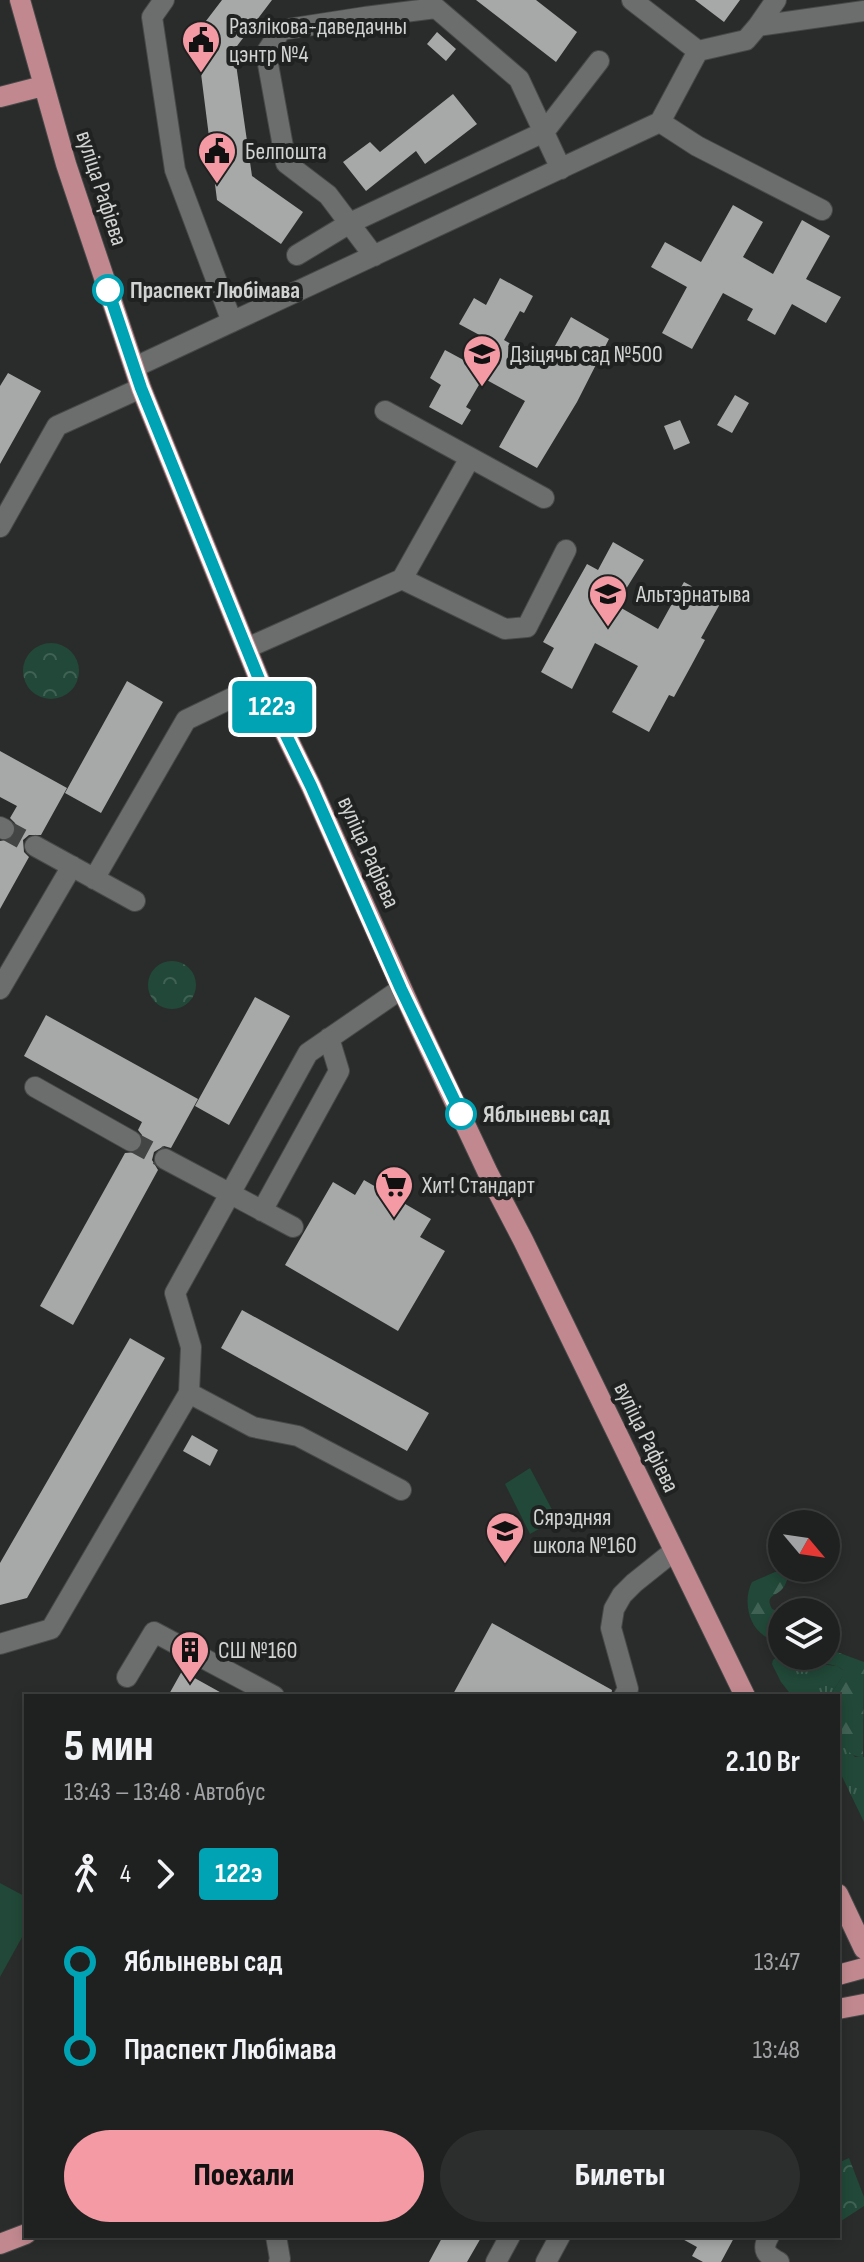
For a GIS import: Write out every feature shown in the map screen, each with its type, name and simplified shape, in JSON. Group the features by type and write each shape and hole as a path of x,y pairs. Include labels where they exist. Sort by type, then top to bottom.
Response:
{"main road":[{"name":"вуліца Рафіева","path":"20,0 66,164 141,388 261,684 311,786 401,989 488,1173 744,1694"},
{"path":"0,97 43,86"},
{"path":"840,1898 864,1949"},
{"path":"840,1974 864,1968"},
{"path":"840,2009 864,2004"},
{"path":"0,2244 24,2235"}],"lane":[{"path":"164,0 152,17 175,170 232,322"},
{"path":"632,0 698,51"},
{"path":"135,367 660,122 698,51 746,40 776,0"},
{"path":"374,256 328,195 286,163 266,53 281,30 364,8 436,8 519,79 561,169"},
{"path":"758,26 864,11"},
{"path":"297,255 350,223 544,132 599,61"},
{"path":"660,122 697,146 822,210"},
{"path":"0,527 57,426 141,388"},
{"path":"385,411 544,498"},
{"path":"247,648 402,579 470,458"},
{"path":"402,579 505,629 518,629 527,627 566,550"},
{"path":"94,879 186,720 261,684"},
{"path":"35,846 135,901"},
{"path":"0,989 72,866"},
{"path":"0,1644 51,1629 189,1393 191,1347 175,1293 308,1053 401,989"},
{"path":"262,1211 339,1071 329,1038"},
{"path":"35,1087 131,1141"},
{"path":"165,1159 293,1227"},
{"path":"189,1393 253,1427 298,1436 401,1490"},
{"path":"625,1694 628,1689 611,1628 614,1609 634,1583 674,1551"},
{"path":"127,1677 154,1632 270,1694"},
{"path":"276,2238 281,2261"},
{"path":"496,2262 509,2238"},
{"path":"546,2262 559,2238"},
{"path":"768,2238 764,2251 779,2262"}],"green space":[{"path":"51,643 71,651 79,671 71,691 51,699 31,691 23,671 31,651"},
{"path":"172,961 189,968 196,985 189,1002 172,1009 155,1002 148,985 155,968"},
{"path":"530,1468 557,1519 530,1534 505,1484"},
{"path":"768,1575 768,1582 786,1582 780,1591 768,1598 768,1638 758,1630 750,1615 748,1598 752,1582"},
{"path":"840,1653 864,1662 863,1757 848,1752 840,1742 840,1694 831,1694 843,1670 840,1668"},
{"path":"840,1668 844,1674 831,1694 790,1694 775,1670"},
{"path":"840,1739 855,1757 864,1757 864,1822 840,1772"},
{"path":"0,1883 24,1896 24,1934 0,1977"},
{"path":"849,2158 864,2197 864,2206 840,2222 840,2162"}],"building":[{"path":"222,0 272,0 234,50 252,176 303,212 281,244 217,200 196,34"},
{"path":"476,0 536,0 577,32 556,62"},
{"path":"695,0 740,0 724,22"},
{"path":"437,32 456,49 446,61 427,44"},
{"path":"453,94 477,124 425,164 416,151 366,191 343,162 370,142 380,152"},
{"path":"733,205 763,222 743,257 773,274 802,220 830,236 806,279 841,297 826,323 792,304 775,335 747,320 753,309 723,293 692,349 662,333 687,287 651,267 665,242 701,262"},
{"path":"500,278 533,296 524,313 520,311 504,340 545,364 571,317 609,339 577,402 537,468 499,447 525,401 483,378 466,407 471,410 462,425 429,407 441,385 430,378 445,350 471,364 485,338 459,324 474,298 486,305"},
{"path":"8,373 41,391 0,464 0,386"},
{"path":"735,395 749,403 732,433 717,425"},
{"path":"680,420 690,443 674,450 664,426"},
{"path":"613,542 644,560 616,605 658,629 684,582 721,602 701,638 705,640 674,697 669,695 649,732 612,712 638,666 595,643 572,689 541,672 554,648 543,642 587,564 598,570"},
{"path":"127,681 163,702 101,813 65,793"},
{"path":"0,751 67,788 41,835 29,835 23,840 24,852 29,857 0,909 0,841 12,839 17,829 10,818 17,806 0,797"},
{"path":"255,997 290,1016 229,1125 195,1106"},
{"path":"46,1015 198,1099 171,1148 164,1146 154,1152 152,1160 158,1170 73,1325 40,1306 125,1153 137,1152 143,1147 142,1135 138,1130 142,1122 24,1056"},
{"path":"364,1180 431,1219 420,1237 445,1251 398,1331 285,1265 333,1182 355,1195"},
{"path":"242,1310 429,1413 407,1451 221,1348"},
{"path":"130,1338 165,1358 27,1598 0,1605 0,1563"},
{"path":"192,1435 218,1450 210,1466 183,1451"},
{"path":"492,1623 612,1690 611,1694 453,1694"},
{"name":"СШ №160","path":"182,1671 223,1694 169,1694"},
{"path":"442,2238 481,2238 467,2262 429,2262"},
{"path":"681,2238 734,2238 721,2262 703,2262 692,2256 697,2247"}],"tunnel":[{"path":"4,829 35,846"},
{"path":"131,1141 165,1159"}],"bus line":[{"name":"122э","path":"108,290 141,388 261,684 461,1114"}],"place":[{"name":"Разлікова-даведачны цэнтр №4","path":"201,74"},
{"name":"Белпошта","path":"217,185"},
{"name":"Праспект Любімава","path":"108,290"},
{"name":"Дзіцячы сад №500","path":"482,388"},
{"name":"Альтэрнатыва","path":"608,628"},
{"name":"Яблыневы сад","path":"461,1114"},
{"name":"Хит! Стандарт","path":"394,1219"},
{"name":"Сярэдняя школа №160","path":"505,1565"},
{"name":"СШ №160","path":"190,1684"}]}
